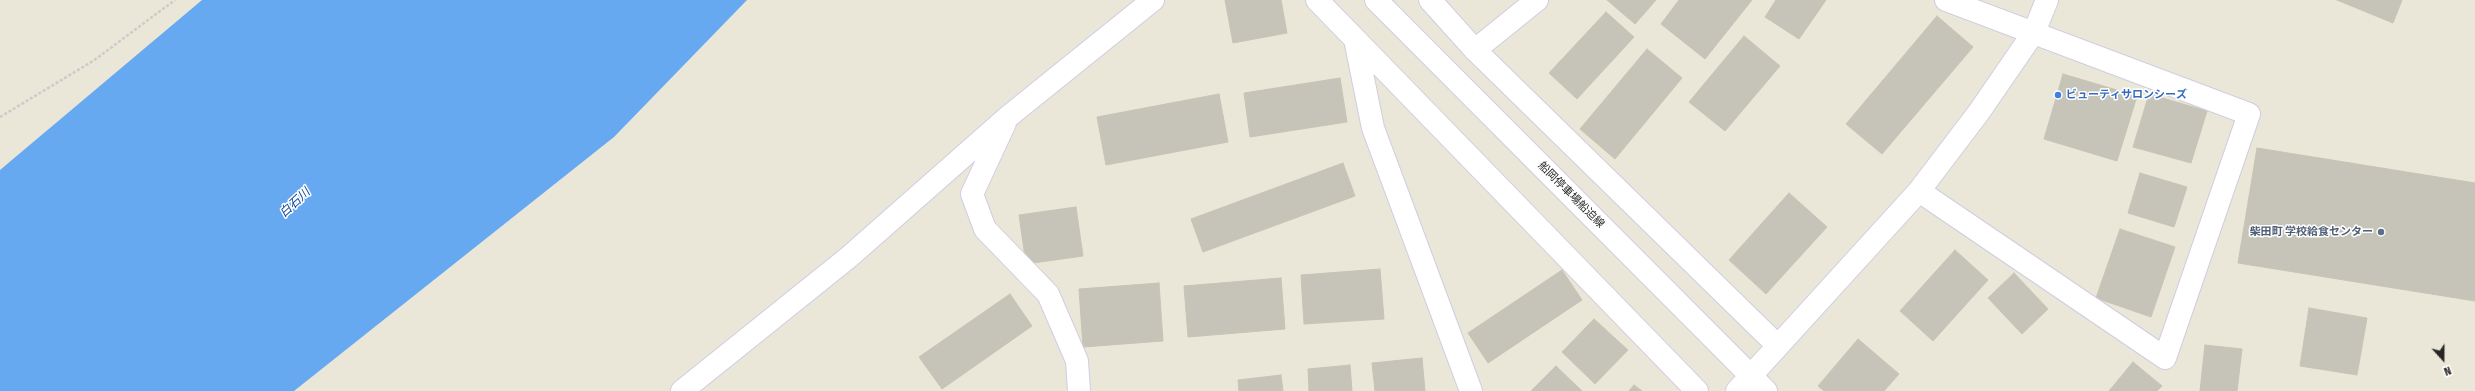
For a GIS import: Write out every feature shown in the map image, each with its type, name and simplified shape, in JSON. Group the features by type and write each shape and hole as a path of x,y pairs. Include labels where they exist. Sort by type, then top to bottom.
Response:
{"street":[{"path":"682,391 849,257 1008,116 1153,0"},
{"path":"1317,0 1697,391"},
{"name":"船岡停車場船迫線","path":"1376,0 1751,386"},
{"path":"1430,0 1475,50 1778,346"},
{"path":"1475,50 1537,0"},
{"path":"1920,191 2165,358 2249,114 1946,0"},
{"path":"1751,386 1778,346 1920,191 1979,112 2034,32 2047,0"},
{"path":"1355,40 1373,128 1471,391"},
{"path":"1008,116 972,194 985,229 1048,294 1077,361 1080,391"}],"path":[{"path":"0,117 93,61 175,0"}],"water":[{"name":"白石川","path":"202,0 747,0 614,137 294,391 0,391 0,170"}],"building":[{"path":"1225,0 1281,0 1287,33 1233,43"},
{"path":"1607,0 1656,0 1635,24"},
{"path":"1679,0 1752,0 1705,59 1661,24"},
{"path":"1776,0 1826,0 1799,39 1765,17"},
{"path":"2337,0 2402,0 2393,23"},
{"path":"1606,12 1634,37 1577,99 1549,73"},
{"path":"1937,16 1973,47 1882,154 1846,124"},
{"path":"1744,36 1780,66 1725,131 1689,102"},
{"path":"1647,49 1682,78 1615,159 1580,129"},
{"path":"2063,74 2137,96 2117,161 2044,139"},
{"path":"1340,78 1347,122 1250,137 1244,93"},
{"path":"1219,94 1228,142 1106,165 1097,117"},
{"path":"2149,94 2207,111 2191,163 2133,147"},
{"path":"2257,148 2475,183 2475,301 2238,263"},
{"path":"1343,163 1355,196 1203,252 1191,219"},
{"path":"2140,173 2187,187 2174,227 2128,213"},
{"path":"1789,193 1827,227 1766,294 1729,260"},
{"path":"1076,207 1083,256 1026,264 1019,215"},
{"path":"2120,229 2175,247 2151,317 2096,298"},
{"path":"1955,250 1988,280 1933,341 1900,311"},
{"path":"1380,269 1384,319 1304,324 1301,275"},
{"path":"1562,270 1582,300 1488,363 1468,333"},
{"path":"2014,273 2048,309 2022,334 1988,298"},
{"path":"1281,278 1285,329 1188,337 1184,286"},
{"path":"1159,283 1163,341 1083,347 1079,289"},
{"path":"1010,294 1032,326 942,389 919,357"},
{"path":"2309,308 2367,318 2357,375 2300,366"},
{"path":"1594,319 1628,350 1595,384 1562,352"},
{"path":"1858,339 1899,374 1884,391 1824,391 1818,386"},
{"path":"2205,345 2242,349 2237,391 2200,391"},
{"path":"1422,358 1425,391 1375,391 1372,363"},
{"path":"2133,362 2162,386 2157,391 2109,391"},
{"path":"1350,365 1352,391 1309,391 1308,369"},
{"path":"1556,366 1582,391 1531,391"},
{"path":"1281,375 1283,391 1239,391 1238,380"},
{"path":"1634,385 1642,391 1629,391"}],"place":[{"name":"ビューティサロンシーズ","path":"2058,95"},
{"name":"柴田町 学校給食センター","path":"2381,232"}]}
